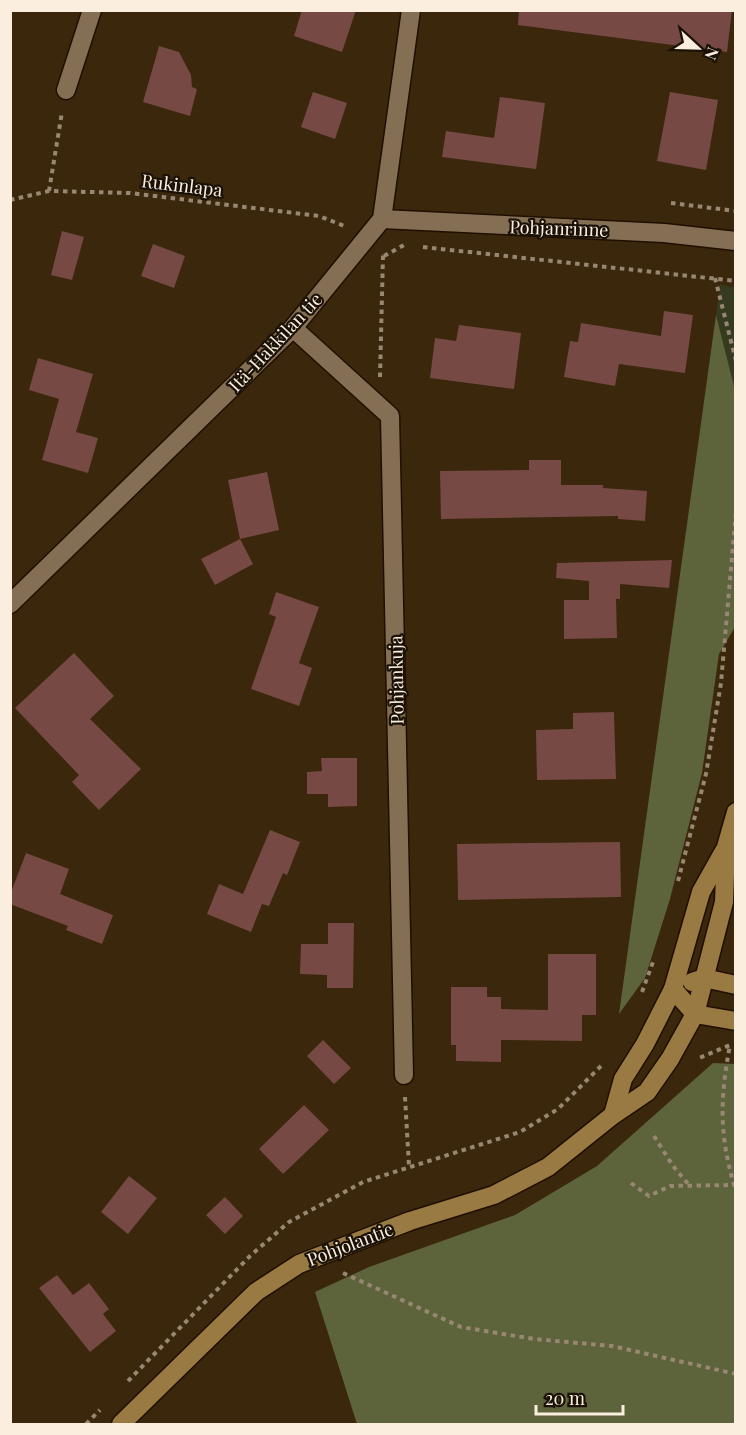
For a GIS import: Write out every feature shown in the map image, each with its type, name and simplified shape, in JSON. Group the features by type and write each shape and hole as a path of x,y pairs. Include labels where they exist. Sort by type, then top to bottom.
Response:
{"street":[{"path":"66,90 92,10"},
{"path":"382,219 411,10"},
{"name":"Pohjanrinne","path":"382,219 664,233 735,241"},
{"name":"Itä-Hakkilan tie","path":"10,604 293,328 382,219"},
{"name":"Pohjankuja","path":"293,328 390,416 404,1075"},
{"name":"Pohjolantie","path":"121,1425 256,1292 279,1275 312,1259 410,1221 494,1195 548,1167 613,1115 647,1092 670,1059 695,1014 724,902 726,847 735,812"},
{"name":"Pohjolantie","path":"613,1115 623,1079 645,1044 673,989 700,892 726,847"},
{"path":"735,984 704,978 673,989 695,1014 735,1021"}],"path":[{"path":"49,191 66,90"},
{"name":"Rukinlapa","path":"10,200 49,191 130,193 319,216 349,228"},
{"path":"671,203 735,211"},
{"path":"377,264 384,256 403,245 735,281"},
{"path":"380,379 384,256"},
{"path":"714,278 735,361"},
{"path":"676,888 706,774 721,683 735,511"},
{"path":"640,996 656,954"},
{"path":"631,1183 649,1196 670,1186 735,1186 723,1146 723,1086 730,1045 709,1052 694,1061"},
{"path":"126,1382 250,1256 289,1222 363,1182 520,1132 558,1109 579,1091 605,1060"},
{"path":"404,1075 409,1166"},
{"path":"654,1136 673,1166 690,1186"},
{"path":"312,1259 462,1327 534,1339 612,1346 735,1374"},
{"path":"86,1425 102,1407"}],"green space":[{"path":"720,284 735,288 735,390 716,315"},
{"path":"716,315 735,390 735,627 719,654 702,773 670,899 645,978 619,1014"},
{"path":"713,1063 735,1064 735,1424 357,1424 315,1292 369,1267 515,1215 597,1166"}],"building":[{"path":"302,10 356,10 342,52 294,36"},
{"path":"519,10 732,10 727,52 518,25"},
{"path":"159,46 179,52 191,75 192,87 197,89 190,116 143,102"},
{"path":"313,92 347,103 335,139 301,127"},
{"path":"670,92 718,100 706,170 657,161"},
{"path":"500,97 545,103 536,169 442,157 446,131 494,138"},
{"path":"62,231 84,237 72,280 51,275"},
{"path":"153,244 185,256 174,288 141,276"},
{"path":"664,311 693,315 685,373 619,364 615,386 564,377 570,341 578,342 581,323 661,336"},
{"path":"459,325 521,333 514,389 430,378 435,338 456,341"},
{"path":"38,358 93,374 76,432 98,438 88,473 42,460 59,399 29,390"},
{"path":"529,460 561,460 561,485 603,485 603,488 647,491 645,521 618,519 618,516 441,519 440,471 529,470"},
{"path":"267,472 279,530 240,539 228,480"},
{"path":"240,539 253,564 215,585 201,559"},
{"path":"672,560 669,588 620,584 620,599 616,599 617,638 564,639 564,600 589,600 589,581 556,578 557,563"},
{"path":"276,592 319,607 299,663 312,668 299,706 251,689 276,617 269,614"},
{"path":"74,653 114,696 90,719 141,769 99,810 72,782 79,775 15,708"},
{"path":"614,712 616,779 537,780 536,730 573,729 573,713"},
{"path":"321,758 357,758 357,806 328,807 328,794 307,794 307,772 322,771"},
{"path":"270,830 300,842 287,875 283,873 269,906 262,904 251,932 207,914 219,884 243,894"},
{"path":"620,842 621,897 458,900 457,844"},
{"path":"26,853 69,869 60,894 113,915 102,944 66,930 68,926 10,904 10,895"},
{"path":"328,923 354,923 353,988 327,988 327,975 300,974 301,944 328,944"},
{"path":"548,954 596,954 596,1015 582,1015 582,1041 501,1040 501,1062 456,1061 456,1045 451,1045 451,987 487,987 487,997 501,997 501,1009 548,1010"},
{"path":"323,1040 351,1068 334,1084 307,1056"},
{"path":"304,1105 329,1130 283,1174 259,1149"},
{"path":"129,1176 157,1198 128,1234 101,1212"},
{"path":"225,1197 243,1216 225,1234 206,1215"},
{"path":"57,1275 73,1295 89,1283 109,1309 103,1314 116,1331 90,1352 39,1288"}]}
